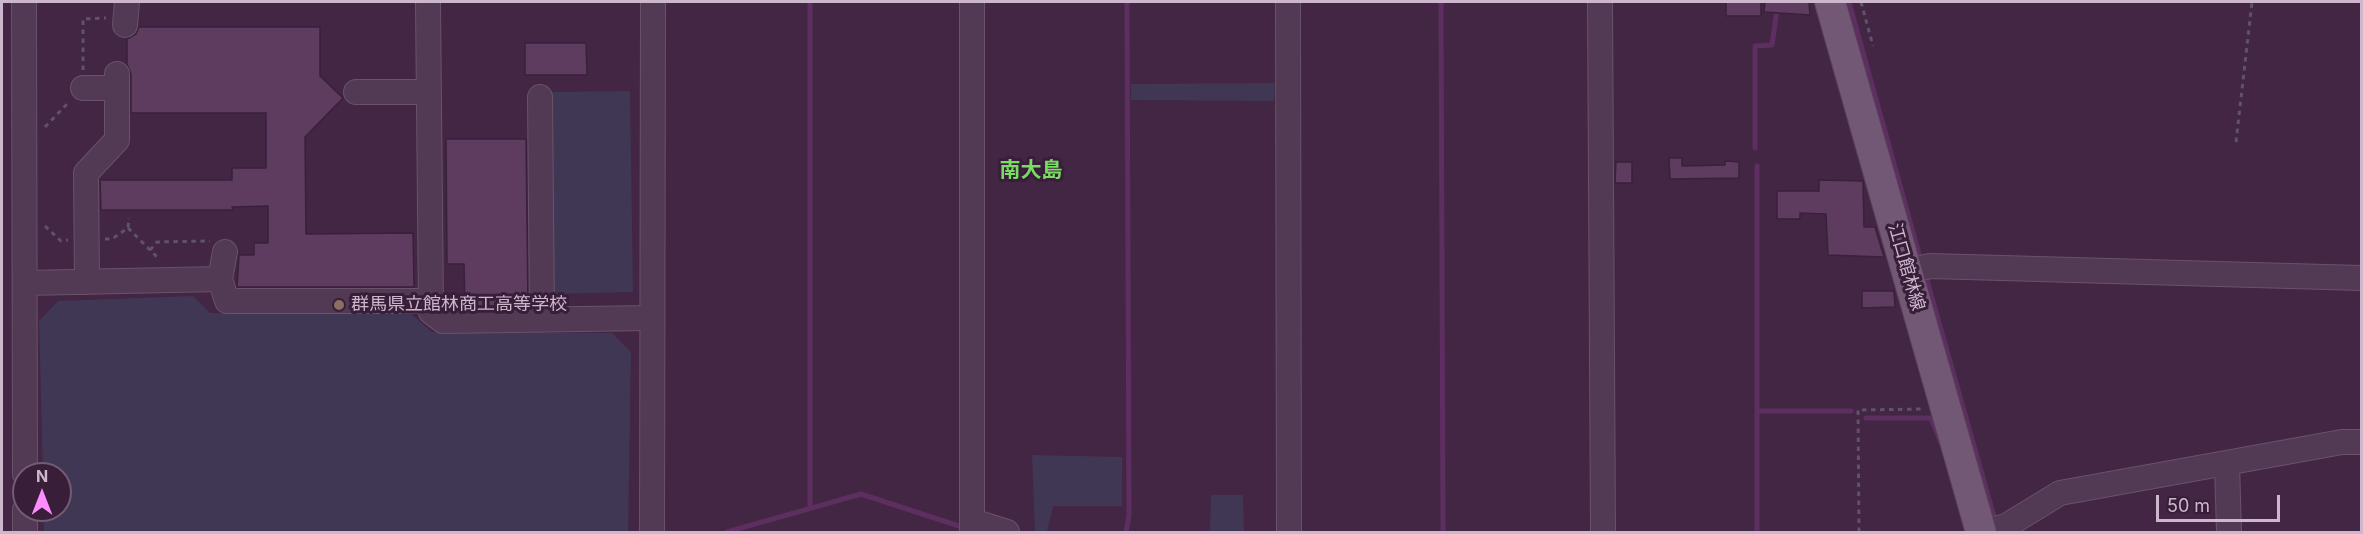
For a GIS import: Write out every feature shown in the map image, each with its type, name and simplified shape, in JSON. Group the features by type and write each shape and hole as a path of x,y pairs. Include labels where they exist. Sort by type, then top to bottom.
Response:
{"main road":[{"name":"江口館林線","path":"1830,2 1982,532"}],"street":[{"path":"24,2 25,462"},
{"path":"428,2 431,312 443,321 651,318"},
{"path":"652,532 653,2"},
{"path":"972,2 972,527 1007,532"},
{"path":"1288,2 1289,532"},
{"path":"1600,2 1603,532"},
{"path":"83,88 117,81 117,140 86,173 87,282"},
{"path":"356,92 429,92"},
{"path":"540,97 542,320"},
{"path":"225,252 220,279 227,301 430,301"},
{"path":"1908,271 1930,266 2361,278"},
{"path":"25,283 220,279"},
{"path":"1982,532 2006,526 2060,493 2342,442 2361,442"},
{"path":"2227,464 2229,532"}],"path":[{"path":"1861,2 1873,46"},
{"path":"2236,142 2252,2"},
{"path":"44,128 83,88 83,19 126,15"},
{"path":"44,225 61,241 112,239 128,228 129,218"},
{"path":"128,228 157,257"},
{"path":"150,250 157,243 218,241 226,248 225,252"},
{"path":"1859,532 1858,410 1947,408"}],"shaded area":[{"path":"1275,83 1274,101 1131,100 1131,84"},
{"path":"630,91 633,292 550,294 547,92"},
{"path":"193,296 210,313 411,314 432,332 612,333 631,352 628,532 44,532 44,522 72,522 72,462 43,462 39,321 58,301"},
{"path":"1032,455 1122,457 1122,506 1053,506 1047,532 1035,532"},
{"path":"1211,495 1243,495 1244,532 1210,532"}],"building":[{"path":"1726,2 1761,2 1761,16 1726,16"},
{"path":"1765,2 1809,2 1810,15 1764,12"},
{"path":"139,27 320,27 320,76 343,98 305,137 306,234 413,233 414,287 237,287 239,255 254,255 254,243 268,243 268,206 232,207 233,210 101,210 100,180 232,180 232,168 266,168 266,113 131,113 131,74 127,64 127,39 136,34"},
{"path":"525,43 586,43 587,75 525,75"},
{"path":"446,139 526,139 528,306 465,306 464,264 447,264"},
{"path":"1669,158 1682,158 1682,166 1725,165 1725,161 1739,162 1739,178 1670,179"},
{"path":"1616,162 1632,162 1632,183 1615,183"},
{"path":"1819,180 1863,181 1864,227 1875,227 1884,257 1828,255 1826,214 1800,213 1800,219 1777,219 1777,191 1819,191"},
{"path":"1862,291 1894,291 1895,307 1862,308"}],"waterway":[{"path":"810,2 810,508"},
{"path":"1126,532 1129,516 1127,2"},
{"path":"1441,2 1443,532"},
{"path":"1755,148 1755,46 1772,45 1778,2"},
{"path":"1849,2 1921,261"},
{"path":"1757,166 1757,532"},
{"path":"1925,273 1995,520"},
{"path":"1757,411 1851,411"},
{"path":"1866,418 1931,418 1941,443"},
{"path":"727,532 861,494 962,527 962,523"}],"place":[{"name":"群馬県立館林商工高等学校","path":"339,305"}],"district":[{"name":"南大島","path":"1031,171"}]}
